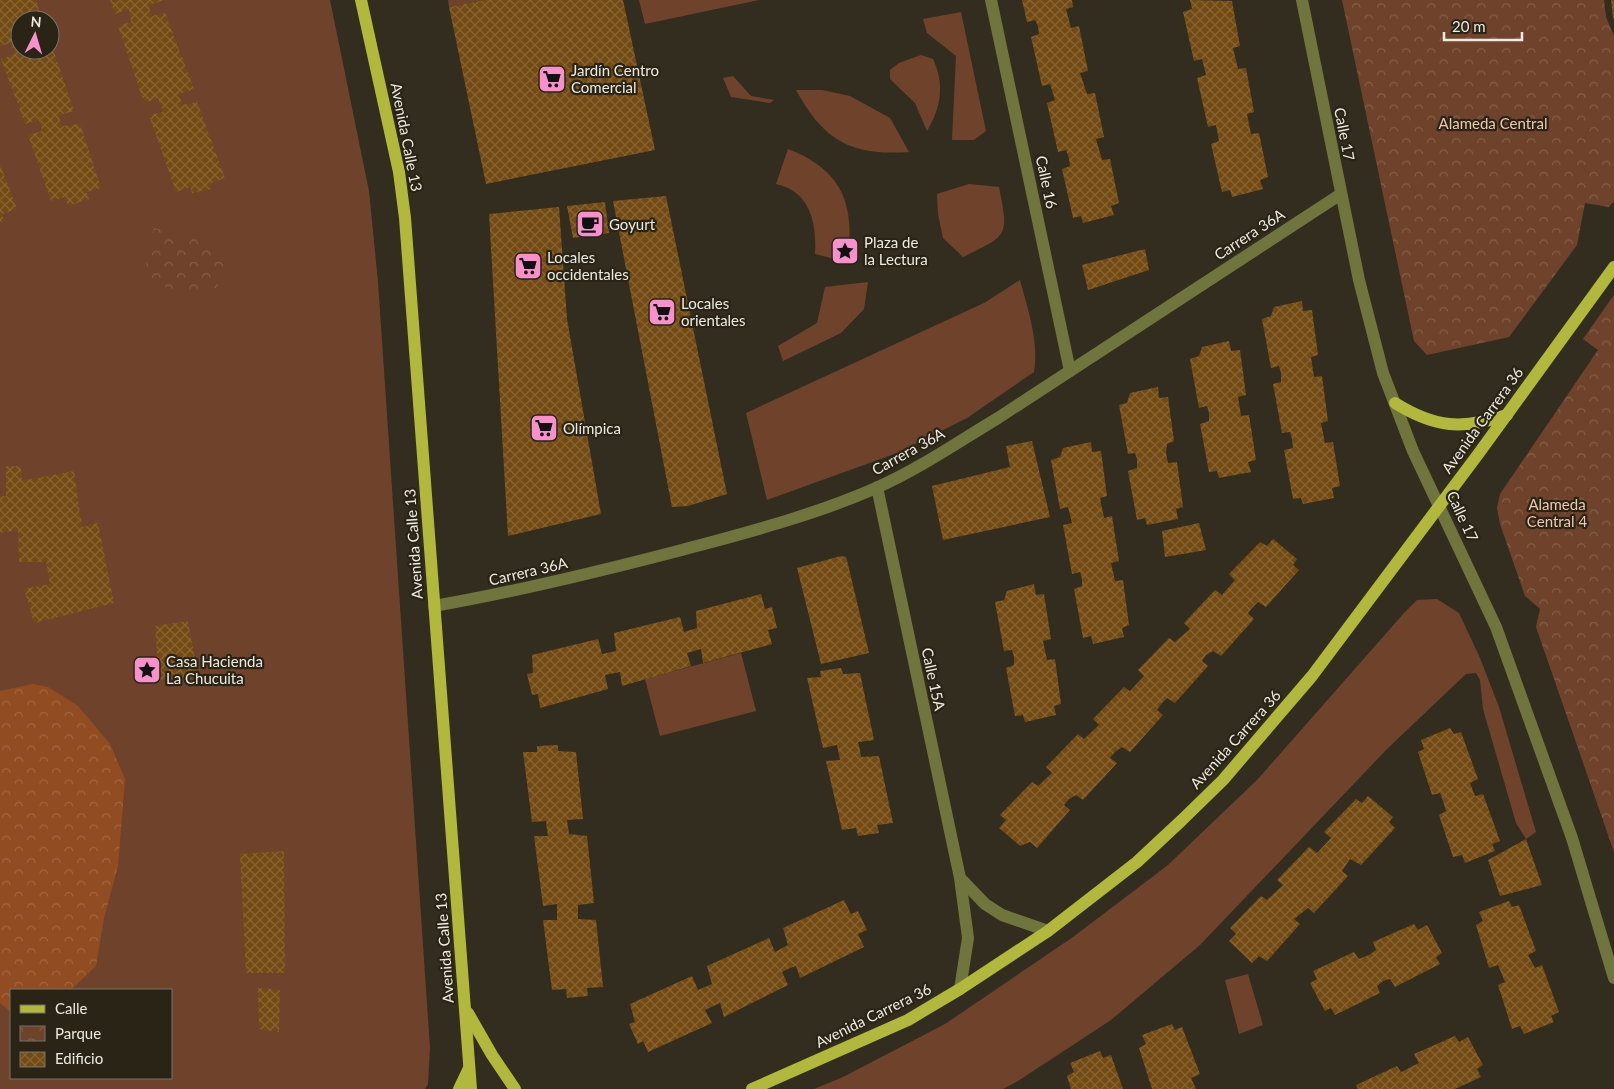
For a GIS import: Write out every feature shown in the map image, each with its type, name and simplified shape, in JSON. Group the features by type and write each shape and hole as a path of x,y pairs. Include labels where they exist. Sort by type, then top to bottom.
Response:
{"main road":[{"name":"Avenida Calle 13","path":"360,0 390,129 403,200 411,282 471,1089"},
{"name":"Avenida Carrera 36","path":"752,1089 908,1020 960,989 1048,931 1137,862 1223,780 1312,676 1614,267"},
{"path":"1395,403 1413,414 1458,425 1474,425 1506,414"},
{"path":"465,1008 492,1055 515,1089"},
{"path":"459,1089 470,1066"}],"street":[{"name":"Calle 16","path":"991,0 1070,371"},
{"name":"Calle 17","path":"1302,0 1341,194 1383,373 1413,451 1440,504 1496,626 1572,838 1614,978"},
{"name":"Carrera 36A","path":"434,606 514,592 708,543 767,527 832,505 877,487 950,447 1341,194"},
{"name":"Calle 15A","path":"877,487 960,878 968,938 960,989"},
{"path":"960,878 985,904 1002,915 1048,931"}],"green space":[{"path":"0,0 330,0 369,191 378,282 430,1048 428,1084 425,1089 0,1089"},
{"path":"448,0 484,0 449,7"},
{"path":"639,0 759,0 645,24"},
{"name":"Alameda Central","path":"1342,0 1604,0 1606,17 1614,36 1614,201 1609,207 1585,203 1577,245 1509,337 1427,355 1414,341"},
{"path":"961,12 986,131 974,140 952,140 956,56 927,33 923,19"},
{"path":"921,55 933,59 937,68 940,87 936,114 927,131 915,103 890,79 890,70 899,63"},
{"path":"733,76 751,96 774,100 770,103 731,97 723,78"},
{"path":"796,90 822,90 850,96 890,118 909,152 889,153 871,151 855,148 841,142 817,122"},
{"path":"788,149 822,168 842,192 847,207 849,224 847,262 815,254 813,220 804,201 788,188 776,184"},
{"path":"969,184 999,187 1004,225 1002,232 997,238 963,257 943,238 938,214 937,194"},
{"path":"154,228 224,247 228,269 216,288 197,292 181,292 149,279 145,255"},
{"path":"1020,280 1034,337 1034,372 967,418 897,453 767,500 746,413 984,303"},
{"path":"868,282 864,309 841,333 783,361 778,346 817,323 825,287"},
{"name":"Alameda Central 4","path":"1614,295 1614,852 1536,627 1540,609 1525,596 1500,524 1497,508 1500,494 1598,350 1583,339"},
{"path":"1437,599 1459,613 1480,658 1499,707 1536,832 1526,839 1516,823 1483,709 1480,680 1476,673 1466,674 1387,749 1200,945 1111,1020 1018,1081 1003,1089 814,1089 843,1077 945,1024 1073,937 1168,865 1258,779 1417,600"},
{"path":"741,653 756,711 660,736 645,679"},
{"path":"33,684 48,687 78,706 110,744 125,779 118,866 104,918 96,966 72,989 10,989 10,1011 0,1003 0,691"},
{"path":"1248,974 1263,1025 1239,1034 1225,980"}],"building":[{"path":"0,0 36,0 39,10 10,10 10,43 0,46"},
{"path":"110,0 164,0 149,5 150,11 152,16 165,13 194,89 179,94 182,105 197,102 225,178 211,183 211,189 192,193 190,187 176,192 149,115 163,112 158,98 144,103 118,26 131,22 129,9 115,14"},
{"name":"Jardín Centro Comercial","path":"484,0 623,0 655,150 486,184 449,7"},
{"path":"1022,0 1072,0 1073,7 1066,9 1071,28 1079,26 1088,71 1080,73 1087,94 1095,93 1104,137 1096,139 1102,160 1110,159 1119,203 1111,206 1114,215 1083,223 1081,216 1073,218 1062,169 1070,166 1069,158 1066,150 1058,152 1047,103 1055,100 1050,84 1042,86 1031,37 1039,34 1038,26 1035,20 1027,22"},
{"path":"1190,0 1232,1 1240,46 1233,48 1238,69 1246,68 1254,112 1247,114 1251,134 1259,133 1268,177 1260,180 1263,189 1232,197 1230,190 1222,192 1211,144 1219,141 1216,125 1208,127 1197,78 1206,75 1202,59 1194,61 1183,12 1192,9"},
{"path":"1611,0 1614,0 1614,18 1613,18"},
{"path":"10,56 10,60 57,60 74,111 59,115 62,126 80,124 101,188 86,192 89,199 68,206 65,197 51,201 28,135 42,131 39,120 25,124 1,59"},
{"path":"0,164 17,209 2,214 4,221 0,222"},
{"name":"Locales orientales","path":"666,196 727,494 688,506 672,507 613,201"},
{"path":"605,202 609,233 573,238 567,206"},
{"name":"Olímpica","path":"559,207 567,319 601,514 508,536 489,214"},
{"path":"1145,249 1149,270 1088,290 1082,265"},
{"path":"1302,301 1303,311 1312,310 1318,355 1311,357 1314,377 1322,376 1328,421 1321,423 1325,443 1333,442 1340,486 1332,488 1334,498 1303,504 1301,498 1293,499 1284,450 1293,448 1292,439 1290,432 1282,433 1273,384 1281,382 1281,373 1279,366 1271,368 1262,319 1271,316 1274,307"},
{"path":"1229,341 1231,351 1240,350 1246,395 1238,397 1241,416 1249,415 1256,460 1248,462 1251,472 1219,478 1217,471 1209,472 1200,424 1209,421 1209,413 1207,406 1199,408 1190,359 1199,356 1202,347"},
{"path":"1158,387 1159,398 1168,397 1174,441 1167,444 1166,453 1168,463 1177,462 1183,507 1176,509 1178,519 1147,525 1145,518 1137,520 1128,471 1137,468 1137,459 1135,453 1128,454 1119,405 1127,403 1130,393"},
{"path":"1032,441 1050,517 943,540 932,486 1010,467 1006,446"},
{"path":"1091,442 1092,452 1101,451 1107,496 1100,498 1104,518 1112,516 1119,561 1111,563 1115,581 1123,580 1129,625 1122,628 1124,637 1093,644 1091,636 1083,638 1074,589 1082,586 1082,579 1080,572 1072,574 1063,525 1072,523 1068,507 1060,509 1051,460 1060,457 1063,448"},
{"path":"6,466 21,466 22,481 74,471 82,527 98,523 114,603 34,623 24,589 50,584 46,562 19,562 18,530 0,533 0,496 6,496"},
{"path":"1199,523 1206,550 1165,557 1162,531"},
{"path":"1273,539 1297,559 1293,565 1299,570 1266,607 1258,602 1252,608 1248,613 1254,619 1221,656 1213,651 1206,655 1202,661 1208,666 1175,703 1167,698 1161,704 1157,710 1163,715 1130,752 1122,747 1115,752 1110,758 1117,763 1083,800 1076,795 1069,799 1064,805 1070,810 1037,848 1030,842 1020,846 999,828 1006,820 1000,815 1032,782 1038,786 1052,773 1046,767 1078,734 1084,739 1099,725 1093,719 1124,687 1130,691 1144,676 1138,670 1169,638 1175,642 1190,629 1184,623 1215,590 1222,595 1235,580 1229,574 1260,542 1267,546"},
{"path":"841,556 846,557 847,560 869,653 821,664 797,568"},
{"path":"1034,584 1036,595 1044,594 1051,639 1043,641 1047,660 1055,659 1061,704 1054,706 1056,715 1025,722 1023,715 1015,716 1006,668 1014,665 1014,657 1012,650 1004,651 995,602 1004,600 1007,591"},
{"path":"761,594 765,609 772,607 777,628 768,630 772,644 703,663 701,649 687,653 691,666 622,686 620,672 605,675 608,689 540,708 538,694 532,695 527,674 533,673 532,655 598,639 602,654 616,651 614,633 680,617 684,632 697,628 696,611"},
{"path":"188,621 198,676 159,680 155,626"},
{"path":"841,668 843,674 860,673 874,740 858,742 861,757 879,756 893,823 877,825 879,833 858,836 856,828 842,830 826,761 840,760 837,745 823,748 807,678 821,677 820,671"},
{"path":"1450,728 1454,734 1461,732 1478,779 1470,783 1475,796 1483,794 1500,841 1492,844 1495,851 1465,863 1462,855 1453,857 1439,815 1446,811 1443,801 1440,793 1432,795 1418,752 1424,749 1421,740"},
{"path":"558,745 558,751 576,752 583,819 567,820 569,834 587,836 594,903 578,905 578,919 596,920 603,987 587,988 588,996 567,998 566,989 552,990 543,920 557,920 557,904 543,906 534,836 548,836 546,821 532,822 523,752 537,752 537,746"},
{"path":"1368,796 1393,817 1389,822 1395,828 1361,865 1350,859 1342,871 1348,876 1314,913 1308,908 1294,919 1300,924 1267,961 1259,956 1252,963 1229,941 1236,934 1230,928 1261,896 1267,900 1283,885 1277,880 1309,847 1317,853 1331,838 1324,832 1356,799 1362,803"},
{"path":"1526,839 1542,885 1500,896 1488,860"},
{"path":"284,851 285,973 246,973 240,854"},
{"path":"844,900 851,914 858,911 867,930 858,934 864,947 800,978 796,966 790,968 782,972 788,985 724,1017 720,1003 705,1010 712,1023 648,1052 643,1041 638,1044 629,1024 635,1022 630,1004 692,976 698,990 712,984 707,966 769,938 775,952 788,945 783,928"},
{"path":"1509,901 1512,907 1519,905 1536,951 1528,955 1535,968 1542,965 1559,1012 1551,1016 1554,1022 1524,1034 1520,1026 1512,1029 1498,985 1505,982 1498,965 1489,968 1476,925 1483,921 1479,912"},
{"path":"1414,924 1418,930 1427,925 1442,953 1436,957 1440,964 1395,987 1390,979 1383,981 1377,986 1380,993 1335,1015 1331,1008 1325,1011 1310,983 1317,979 1313,971 1354,952 1359,959 1369,955 1376,950 1373,942"},
{"path":"258,988 280,990 279,1032 259,1029"},
{"path":"1172,1024 1175,1030 1182,1027 1200,1074 1191,1078 1196,1089 1152,1089 1139,1048 1146,1044 1142,1035"},
{"path":"1455,1036 1459,1042 1468,1037 1483,1065 1477,1069 1481,1077 1455,1089 1358,1089 1356,1085 1397,1066 1401,1072 1419,1063 1414,1054"},
{"path":"1100,1051 1103,1058 1111,1055 1123,1089 1071,1089 1067,1076 1074,1072 1070,1063"}],"place":[{"name":"Jardín Centro Comercial","path":"552,79"},
{"name":"Goyurt","path":"590,224"},
{"name":"Plaza de la Lectura","path":"845,251"},
{"name":"Locales occidentales","path":"528,266"},
{"name":"Locales orientales","path":"662,312"},
{"name":"Olímpica","path":"544,428"},
{"name":"Casa Hacienda La Chucuita","path":"147,670"}]}
